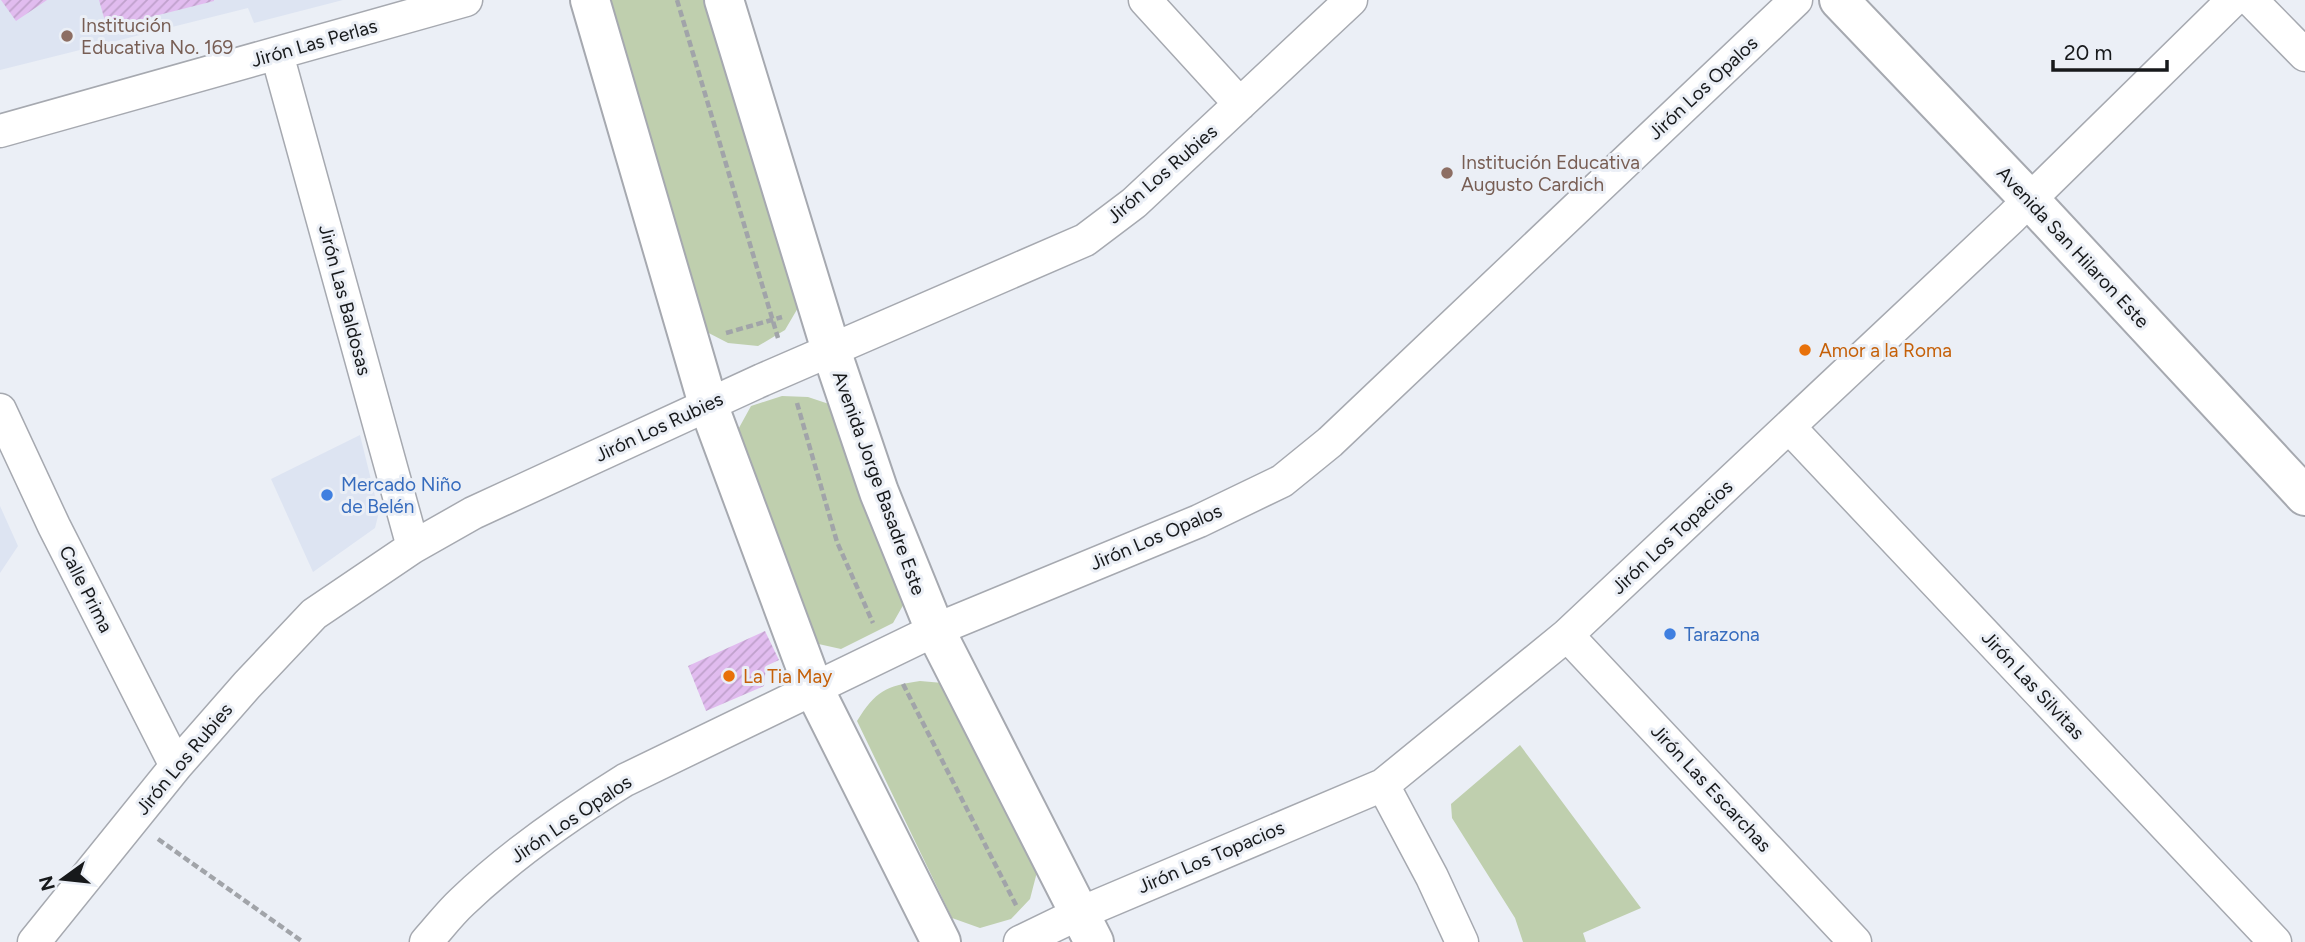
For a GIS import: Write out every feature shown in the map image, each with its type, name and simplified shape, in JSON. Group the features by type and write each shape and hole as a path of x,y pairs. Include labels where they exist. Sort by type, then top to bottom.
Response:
{"main road":[{"path":"590,0 708,404 813,687 941,942"},
{"name":"Avenida Jorge Basadre Este","path":"724,0 831,351 879,492 935,630 1086,928"},
{"name":"Avenida San Hilaron Este","path":"1839,0 2030,200 2305,496"}],"street":[{"name":"Jirón Las Perlas","path":"0,131 466,0"},
{"path":"1145,0 1240,104"},
{"name":"Jirón Los Rubies","path":"34,942 176,766 314,614 413,547 473,513 708,404 1085,240 1134,204 1351,0"},
{"name":"Jirón Los Opalos","path":"426,942 460,904 498,869 584,806 625,780 935,630 1199,521 1282,481 1330,442 1796,0"},
{"name":"Jirón Los Topacios","path":"1020,942 1086,928 1383,785 1567,635 2030,200 2233,0"},
{"path":"2251,0 2305,55"},
{"name":"Jirón Las Baldosas","path":"276,54 413,547"},
{"name":"Calle Prima","path":"0,410 54,526 176,766"},
{"name":"Jirón Las Silvitas","path":"1790,428 2275,942"},
{"name":"Jirón Las Escarchas","path":"1567,635 1855,942"},
{"path":"1383,785 1432,877 1462,942"}],"path":[{"path":"724,334 784,317"},
{"path":"132,821 303,942"}],"shaded area":[{"name":"Institución Educativa No. 169","path":"0,0 343,0 254,23 248,8 0,70"},
{"name":"Mercado Niño de Belén","path":"360,435 379,512 375,528 313,572 271,479"},
{"path":"0,506 18,546 0,573"}],"green space":[{"path":"606,0 709,0 802,301 785,330 758,346 728,343 699,328"},
{"path":"782,396 808,397 829,404 906,600 893,623 841,649 814,643 734,437 751,406"},
{"path":"920,681 943,683 1037,872 1030,899 1011,919 980,928 952,918 857,721 882,692 898,685"},
{"path":"1520,745 1641,908 1583,933 1586,942 1523,942 1515,918 1452,818 1451,804"}],"building":[{"path":"1,0 47,0 16,21"},
{"path":"99,0 214,0 214,1 107,28"},
{"name":"La Tia May","path":"765,631 779,660 766,666 764,686 706,711 688,666"}],"place":[{"name":"Institución Educativa No. 169","path":"67,36"},
{"name":"Institución Educativa Augusto Cardich","path":"1447,173"},
{"name":"Amor a la Roma","path":"1805,350"},
{"name":"Mercado Niño de Belén","path":"327,495"},
{"name":"Tarazona","path":"1670,634"},
{"name":"La Tia May","path":"729,676"}]}
